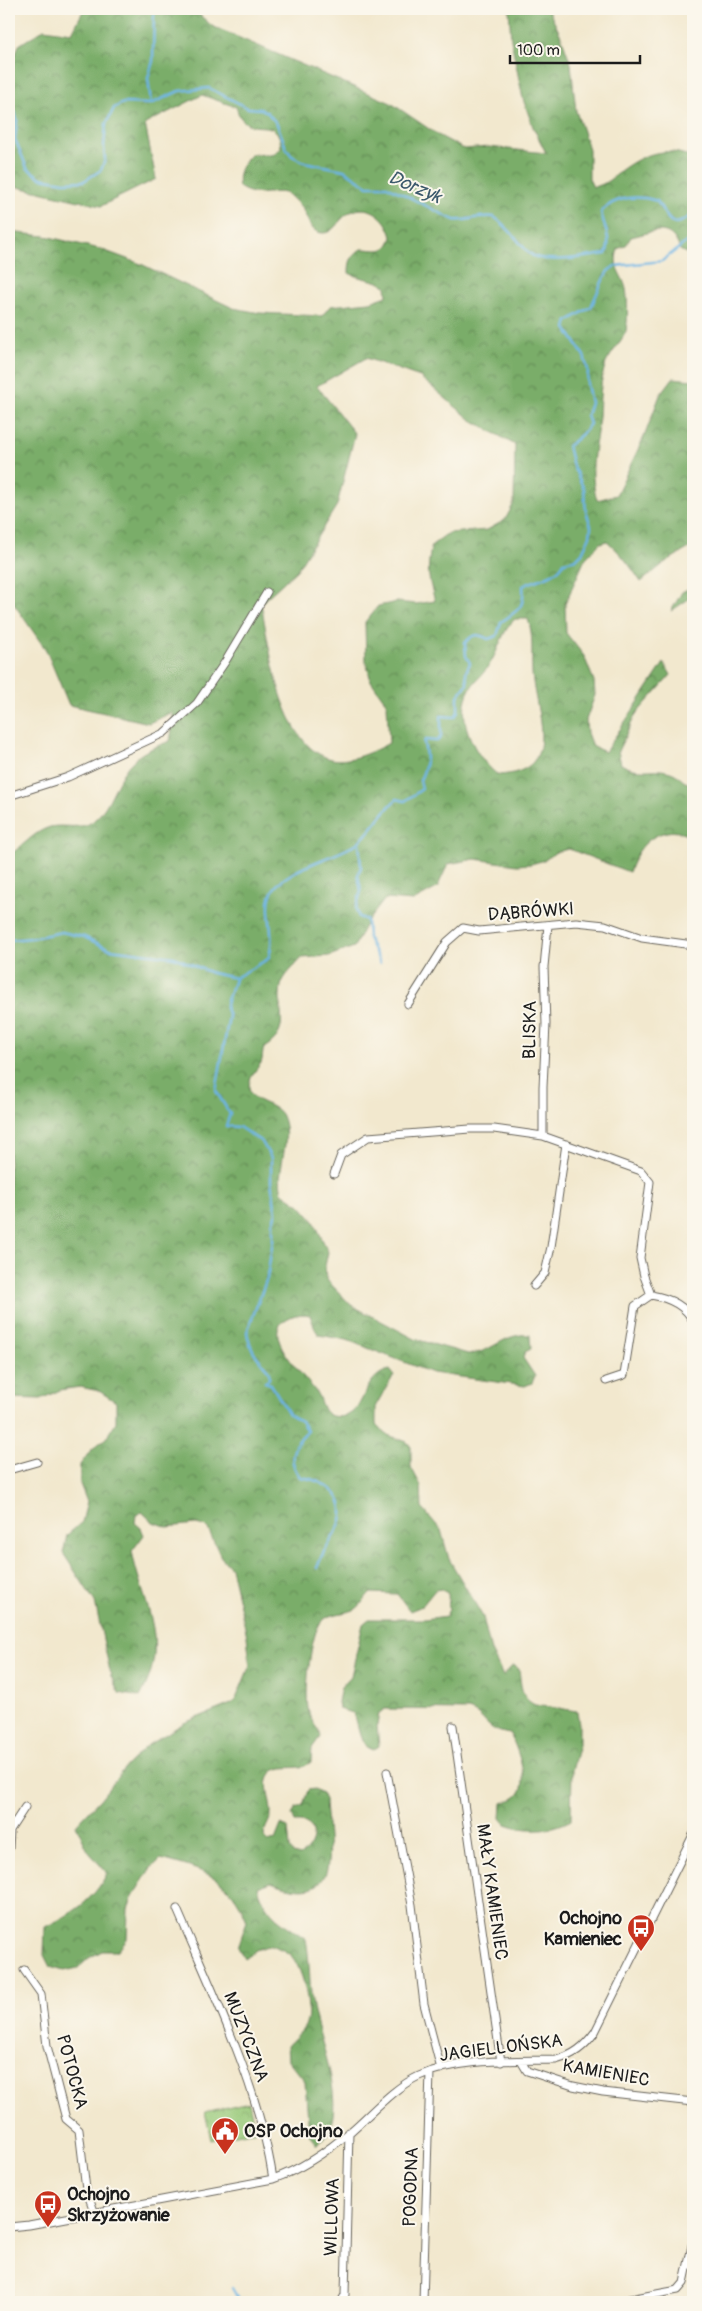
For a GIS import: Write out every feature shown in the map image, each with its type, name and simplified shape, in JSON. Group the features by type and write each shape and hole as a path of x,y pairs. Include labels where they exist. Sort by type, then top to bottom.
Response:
{"street":[{"path":"9,796 68,777 164,733 196,703 225,662 267,592"},
{"name":"DĄBRÓWKI","path":"408,1004 447,942 463,928 479,931 576,922 605,925 642,938 693,945"},
{"name":"BLISKA","path":"543,1136 546,1024 544,967 548,924"},
{"path":"334,1174 341,1155 368,1138 470,1129 494,1129 543,1136 641,1171 650,1182 640,1258 651,1295"},
{"path":"534,1286 545,1273 552,1246 566,1144"},
{"path":"606,1381 624,1375 635,1306 651,1295 665,1298 678,1304 688,1312 693,1322"},
{"path":"9,1470 37,1462"},
{"name":"MAŁY KAMIENIEC","path":"453,1726 501,2062"},
{"path":"387,1772 412,1905 424,2004 441,2069"},
{"path":"9,1849 10,1830 25,1808"},
{"name":"JAGIELLOŃSKA","path":"9,2226 29,2225 94,2211 273,2179 304,2165 349,2132 386,2098 418,2076 461,2065 556,2060 568,2057 585,2046 595,2032 693,1835"},
{"name":"MUZYCZNA","path":"177,1909 220,2008 253,2098 270,2160 273,2179"},
{"name":"POTOCKA","path":"24,1970 41,1994 47,2046 66,2119 79,2130 86,2189 94,2211"},
{"name":"KAMIENIEC","path":"521,2061 527,2071 573,2086 603,2092 693,2102"},
{"name":"POGODNA","path":"423,2302 430,2072"},
{"name":"WILLOWA","path":"341,2302 345,2294 349,2132"},
{"path":"614,2302 678,2290 684,2283 693,2241"},
{"path":"9,2298 10,2302"}],"green space":[{"path":"84,9 193,9 212,26 391,103 438,135 464,149 489,147 546,153 533,127 523,99 511,40 509,9 548,9 561,36 571,64 576,111 589,149 589,179 593,187 608,181 637,160 655,153 673,152 693,158 693,254 689,255 680,250 672,235 661,231 631,237 626,245 618,249 616,262 627,294 627,326 625,333 604,369 593,478 597,500 616,495 644,437 660,395 673,378 693,380 693,546 667,561 641,582 626,560 607,541 600,543 585,559 565,604 566,633 584,656 594,681 595,695 586,720 587,733 592,746 605,752 664,663 671,675 636,714 618,751 621,764 628,768 666,771 693,784 693,841 687,836 674,831 653,837 642,847 629,872 569,849 556,852 545,860 531,864 517,865 475,859 448,864 437,888 413,901 385,899 367,922 354,947 329,956 302,958 290,971 284,978 281,986 281,1028 273,1041 264,1048 261,1063 249,1083 250,1093 254,1097 279,1111 282,1116 286,1135 280,1184 282,1193 300,1205 314,1221 328,1252 325,1266 326,1279 351,1305 415,1339 468,1354 484,1351 513,1337 530,1335 531,1349 525,1352 523,1358 535,1376 532,1383 525,1386 432,1373 347,1340 319,1335 310,1315 297,1315 285,1320 279,1327 278,1336 281,1346 288,1357 316,1392 326,1413 331,1416 342,1416 351,1413 357,1408 369,1386 381,1373 390,1370 394,1375 376,1405 376,1424 385,1434 407,1442 411,1447 411,1467 421,1486 422,1508 441,1530 449,1559 483,1617 491,1651 503,1676 513,1665 519,1669 522,1690 530,1702 535,1705 577,1711 579,1724 579,1744 572,1770 571,1820 556,1826 539,1829 514,1827 506,1824 501,1818 502,1803 516,1797 521,1791 523,1784 522,1766 510,1734 494,1729 479,1716 468,1710 385,1709 379,1713 377,1726 379,1746 373,1750 364,1744 361,1739 353,1713 339,1709 338,1702 341,1687 351,1676 363,1624 369,1619 425,1619 446,1616 449,1609 448,1594 442,1589 435,1590 422,1606 410,1611 397,1594 370,1593 356,1609 330,1616 319,1625 313,1643 307,1694 309,1713 320,1737 312,1748 311,1762 301,1767 282,1768 270,1775 267,1787 271,1814 264,1836 268,1842 275,1840 281,1825 288,1828 290,1848 293,1854 300,1856 306,1851 312,1840 312,1829 303,1822 295,1822 292,1815 296,1808 303,1805 308,1790 315,1789 322,1793 325,1800 329,1854 327,1869 322,1881 311,1888 295,1888 271,1882 258,1887 271,1912 306,1939 312,2001 329,2067 334,2102 333,2118 328,2132 318,2145 309,2134 305,2081 288,2060 287,2046 305,2026 308,2011 306,1991 297,1964 283,1950 270,1945 256,1950 244,1959 238,1947 247,1921 233,1894 214,1878 190,1867 161,1859 150,1869 133,1896 128,1909 127,1939 117,1951 102,1951 89,1958 78,1968 64,1971 50,1967 44,1955 45,1927 81,1906 96,1891 107,1873 88,1851 76,1825 101,1798 127,1765 148,1745 184,1723 231,1704 236,1699 250,1665 247,1636 231,1568 221,1557 209,1531 204,1526 196,1524 167,1527 153,1522 142,1512 136,1515 135,1523 141,1528 144,1535 132,1551 152,1624 154,1658 140,1697 119,1693 111,1676 95,1602 63,1553 67,1535 82,1522 87,1502 80,1484 80,1465 91,1450 106,1438 116,1422 116,1402 99,1391 80,1387 60,1390 41,1399 9,1398 9,855 44,829 55,826 83,826 92,822 105,808 128,766 151,748 170,741 173,712 149,723 69,705 46,650 9,597 9,232 45,236 100,249 141,264 233,308 260,313 322,316 330,306 370,302 387,296 386,286 349,273 349,269 353,257 361,249 384,249 390,243 392,237 386,223 375,212 361,209 354,211 346,215 332,229 322,233 312,228 301,207 285,193 254,193 239,187 238,177 245,161 252,154 273,155 281,148 279,136 275,130 269,127 247,124 241,118 236,107 202,95 145,124 156,179 101,206 9,185 9,73 19,45 44,29 72,33","holes":["366,358 420,377 470,419 515,445 514,503 505,520 487,530 448,533 432,545 429,573 435,601 416,604 397,602 378,606 365,622 366,662 371,681 387,704 389,743 362,756 339,760 332,759 315,751 301,736 289,716 280,693 268,644 261,603 297,570 337,505 355,434 317,386","515,619 528,619 530,626 532,673 541,738 539,752 532,764 519,771 498,775 482,759 470,738 466,727 465,704 470,689 488,666 504,634"]},
{"path":"693,586 693,596 671,611 682,592"},
{"path":"249,2102 255,2131 211,2140 205,2112"}],"waterway":[{"path":"151,104 148,78 153,61 154,9"},
{"name":"Dorzyk","path":"9,108 15,112 17,120 15,139 27,168 41,178 64,182 84,181 101,170 105,160 106,124 114,108 123,103 151,104 179,91 209,88 248,108 261,109 267,112 277,124 286,148 292,156 304,162 344,170 368,186 387,186 454,220 484,216 494,217 508,229 529,253 544,259 555,260 606,254 608,238 601,212 620,200 642,198 657,201 668,218 675,223 693,214"},
{"path":"9,940 62,932 84,937 110,949 174,957 212,973 235,978 268,959 271,942 269,901 276,886 294,872 349,848 369,832 397,799 405,801 422,789 420,780 426,761 424,742 425,740 437,741 441,737 441,716 455,717 458,711 458,696 467,684 466,672 470,663 466,656 465,643 475,635 488,639 497,636 501,622 519,608 523,600 523,586 551,575 564,562 576,559 582,553 590,536 591,526 586,511 584,489 573,466 568,446 590,424 587,415 591,403 587,384 588,370 584,356 566,328 568,321 591,307 608,271 615,266 662,261 693,237"},
{"path":"359,843 361,867 358,875 361,891 356,909 359,917 367,920 368,938 380,963"},
{"path":"235,978 226,1004 229,1016 216,1091 230,1114 226,1126 239,1127 262,1142 271,1158 271,1182 276,1213 273,1221 273,1240 267,1278 247,1332 255,1353 269,1371 269,1378 265,1382 271,1384 289,1414 301,1421 307,1431 298,1442 293,1453 296,1471 300,1477 328,1487 340,1501 342,1509 341,1519 317,1568"},
{"path":"232,2288 240,2302"}],"place":[{"name":"Ochojno Kamieniec","path":"641,1952"},
{"name":"OSP Ochojno","path":"225,2155"},
{"name":"Ochojno Skrzyżowanie","path":"48,2228"}]}
